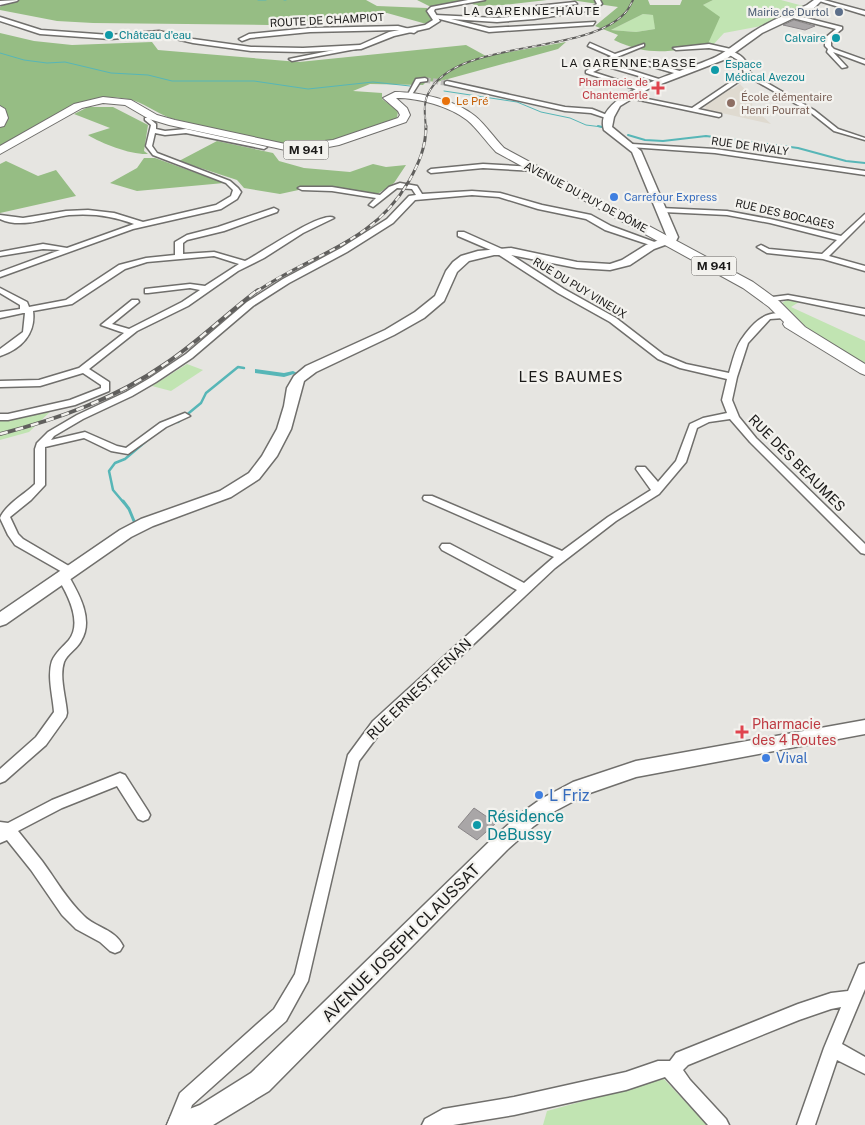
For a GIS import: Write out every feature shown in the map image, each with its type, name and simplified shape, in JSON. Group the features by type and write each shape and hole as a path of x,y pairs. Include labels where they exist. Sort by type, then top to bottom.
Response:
{"main road":[{"path":"0,620 131,530 202,505 249,479 264,464 284,428 290,412 293,387 298,378 311,368 418,316 440,298 449,272 468,258 498,251 610,267 628,262 673,237 636,151 609,130 607,125 609,117 617,104 640,89 732,52 760,31 810,7 818,0"},
{"name":"M 941","path":"56,120 84,104 112,99 130,103 171,127 290,148 313,147 335,143 402,120 405,115 403,110 388,98 395,94 412,96"},
{"name":"M 941","path":"56,120 85,106 105,101 127,105 145,117 171,127 264,147 289,150 317,149 393,127 404,122 409,116 407,109 390,98 397,94 412,96"},
{"name":"AVENUE DU PUY DE DÔME","path":"412,96 470,117 500,150 601,205 662,242 748,285 800,330"},
{"path":"0,109 3,118 0,124"},
{"path":"0,152 56,120"},
{"name":"AVENUE DU PUY DE DÔME","path":"764,297 781,316 800,330 865,370"},
{"name":"AVENUE JOSEPH CLAUSSAT","path":"178,1125 207,1115 260,1082 500,844 548,805 600,780 636,769 865,726"}],"street":[{"path":"0,3 15,0"},
{"name":"ROUTE DE CHAMPIOT","path":"292,59 354,48 374,43 392,34 414,31 436,23 438,20 430,11 436,7 482,0"},
{"path":"435,17 503,18 583,10 599,6 600,3 597,0"},
{"path":"818,0 865,13"},
{"path":"471,14 503,18 537,8 575,3"},
{"path":"837,5 850,4 861,8"},
{"path":"791,16 840,28 829,36 828,43 832,50 865,62"},
{"path":"435,17 484,30 593,23"},
{"name":"ROUTE DE CHAMPIOT","path":"0,19 38,31 110,37 159,33 193,41 251,49 303,50 354,48"},
{"name":"ROUTE DE CHAMPIOT","path":"242,39 249,36 310,30 398,28 414,31"},
{"path":"480,37 484,30"},
{"path":"828,43 823,46 844,68"},
{"path":"590,45 616,56"},
{"path":"640,89 588,72 616,56 642,45"},
{"path":"676,48 709,46 732,52 740,57 748,70 747,74"},
{"path":"638,61 681,72"},
{"path":"604,64 659,80"},
{"path":"694,109 747,74"},
{"path":"747,74 812,111 836,130 863,139"},
{"path":"412,96 418,80 425,80"},
{"path":"447,83 565,109 592,111 609,117"},
{"path":"628,97 719,115"},
{"path":"0,277 139,223 221,206 236,195 236,188 220,178 158,156 149,146 154,125 145,117"},
{"path":"154,131 171,127"},
{"path":"151,149 156,140 171,127"},
{"name":"RUE DE RIVALY","path":"632,146 715,151 865,173"},
{"path":"431,171 482,166 535,169"},
{"path":"373,205 391,187 400,185 415,187 420,196"},
{"path":"302,188 332,189 381,197"},
{"path":"0,777 41,741 61,713 57,666 65,651 78,636 79,616 66,575 19,542 3,517 40,485 41,445 51,434 153,380 189,356 250,304 390,221 412,198 420,196 494,194 588,217 608,228 662,242"},
{"path":"588,217 601,205"},
{"path":"179,256 179,242 186,237 221,230 260,213 274,210"},
{"name":"RUE DES BOCAGES","path":"663,210 727,213 770,220 843,239"},
{"path":"2,217 7,220 30,220 62,214 102,213 117,215 139,223"},
{"path":"824,257 865,216"},
{"path":"0,384 40,383 64,377 84,369 130,332 185,304 235,269 247,264 300,231 330,218"},
{"name":"RUE DU PUY VINEUX","path":"461,234 498,251 561,292 614,320 661,357 683,366 732,377"},
{"path":"0,254 29,248 62,247 68,250"},
{"path":"761,247 768,251 824,257 865,269"},
{"path":"0,315 69,302 115,271 131,264 154,258 214,254 247,264"},
{"path":"148,291 190,286 208,289"},
{"path":"0,290 24,304 30,330 0,353"},
{"path":"764,297 781,296 795,298 865,312"},
{"path":"130,332 105,325 135,302"},
{"path":"732,415 727,400 732,377 744,342 767,318 772,315 781,316"},
{"path":"0,417 8,417 52,406 67,405 106,389 106,384 84,369"},
{"name":"RUE ERNEST RENAN","path":"178,1125 186,1099 280,1015 302,976 353,759 378,725 562,556 612,519 658,489 681,462 693,426 706,420 732,415"},
{"name":"RUE DES BEAUMES","path":"732,415 753,440 865,550"},
{"path":"41,445 85,435 115,449 128,451 164,425 184,416"},
{"path":"641,469 658,489"},
{"path":"428,498 562,556"},
{"path":"446,547 525,589"},
{"path":"115,946 104,937 81,924 67,910 36,865 3,831 120,779 142,815"},
{"path":"806,1125 832,1048 865,970"},
{"path":"674,1072 677,1064 682,1059 831,1000 852,998"},
{"path":"832,1048 865,1066"},
{"path":"431,1125 443,1118 514,1106 626,1082 658,1069 666,1068 674,1072 684,1086 720,1125"}],"shaded area":[{"name":"École élémentaire Henri Pourrat","path":"740,84 750,95 753,107 771,124 704,109 706,107 703,106 717,98 714,97"}],"green space":[{"path":"12,0 366,0 377,6 427,8 429,13 437,20 430,25 387,13 269,25 93,23 57,21 0,10 0,7"},
{"path":"417,0 547,0 477,6 468,2 431,7"},
{"path":"571,0 648,0 650,5 680,5 682,0 713,0 703,5 720,17 707,46 671,51 649,51 614,40 618,35 595,26 618,7","holes":["643,14 653,15 655,29 636,32 611,30"]},
{"path":"713,0 781,0 807,7 767,25 724,33 712,46 706,45 703,5"},
{"path":"643,14 654,15 655,29 636,32 611,30"},
{"path":"0,33 34,41 72,45 152,42 158,50 299,62 466,45 486,56 566,42 558,49 437,82 427,81 423,85 370,84 353,91 382,93 382,99 398,111 397,118 318,143 302,144 265,141 170,118 134,100 112,97 78,105 61,112 0,148"},
{"path":"88,107 113,107 148,125 144,151 148,154 134,153 117,148 88,135 110,128 74,114"},
{"path":"217,141 273,153 279,161 304,168 350,172 373,164 386,167 406,165 394,183 376,195 317,186 280,194 244,188 237,180 179,161"},
{"path":"144,158 155,158 224,183 137,191 110,183 137,168"},
{"path":"6,161 38,176 56,170 76,196 0,213 0,164"},
{"path":"788,299 799,302 791,307 865,341 865,364 807,328 782,303"},
{"path":"187,364 203,370 171,391 152,386"},
{"path":"55,407 29,432 0,440 0,418"},
{"path":"664,1079 707,1125 543,1125 547,1111"}],"building":[{"path":"794,20 815,26 805,30 783,25"},
{"name":"Résidence DeBussy","path":"474,808 496,823 477,840 458,827"}],"waterway":[{"path":"258,0 266,0"},
{"path":"0,53 24,60 47,63 65,62 111,73 148,75 172,81 254,81 308,89 373,82 410,86"},
{"path":"444,91 517,102 541,112 570,118 586,125 602,127 598,126"},
{"path":"628,135 645,140 663,141 706,136 798,148 846,161 865,163"},
{"path":"178,422 201,403 206,393 238,367 244,368"},
{"path":"258,371 284,375 293,373"},
{"path":"124,503 113,490 109,471 115,463 125,459 151,437"},
{"path":"123,501 134,521"}],"tunnel":[{"path":"425,80 447,83"}],"railway":[{"path":"426,128 425,102 428,94 443,76 464,63 491,55 581,36 606,27 625,13 633,0"},
{"path":"256,292 340,246 377,220 394,203 413,174 423,148 426,128"},
{"path":"0,434 65,414 126,388 177,355 258,290"}],"place":[{"name":"Mairie de Durtol","path":"839,12"},
{"name":"Château d'eau","path":"109,35"},
{"name":"Calvaire","path":"836,38"},
{"name":"Espace Médical Avezou","path":"715,70"},
{"name":"Pharmacie de Chantemerle","path":"658,88"},
{"name":"Le Pré","path":"446,101"},
{"name":"École élémentaire Henri Pourrat","path":"731,103"},
{"name":"Carrefour Express","path":"614,197"},
{"name":"Pharmacie des 4 Routes","path":"742,732"},
{"name":"Vival","path":"766,758"},
{"name":"L Friz","path":"539,795"},
{"name":"Résidence DeBussy","path":"477,825"}],"district":[{"name":"LA GARENNE-HAUTE","path":"532,11"},
{"name":"LA GARENNE BASSE","path":"629,63"},
{"name":"LES BAUMES","path":"571,376"}]}
